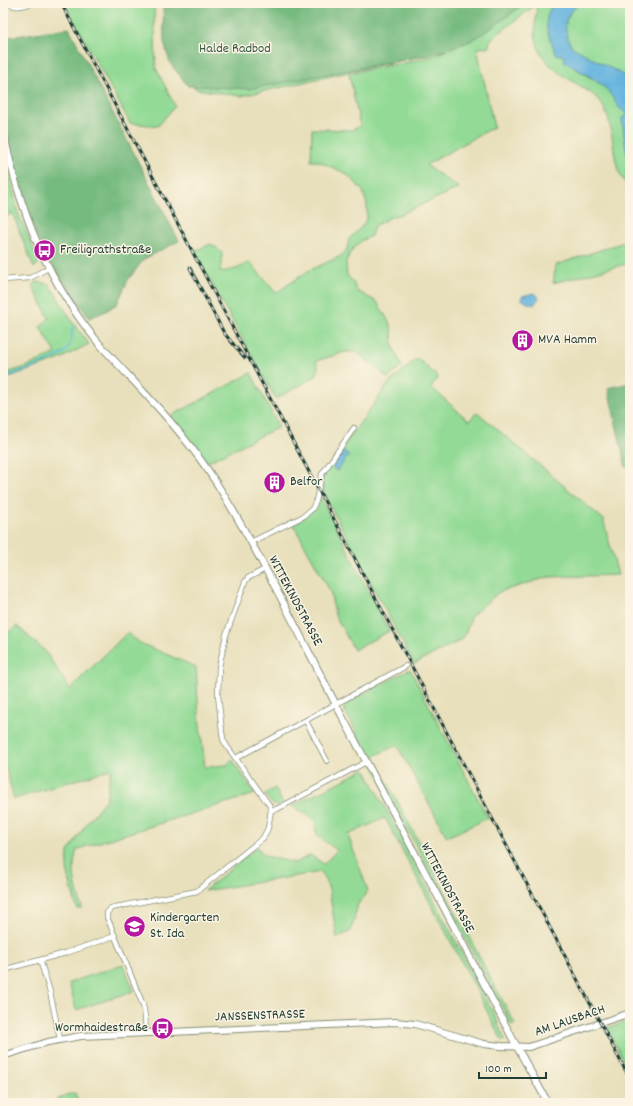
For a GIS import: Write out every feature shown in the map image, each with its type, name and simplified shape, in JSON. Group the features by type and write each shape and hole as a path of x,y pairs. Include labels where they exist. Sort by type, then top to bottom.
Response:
{"main road":[{"name":"WITTEKINDSTRASSE","path":"3,130 20,196 37,244 48,268 69,304 95,339 151,399 197,454 221,490 265,569 548,1103"},
{"name":"AM LAUSBACH","path":"517,1047 537,1045 630,1013"},
{"name":"JANSSENSTRASSE","path":"3,1056 60,1039 81,1036 401,1022 415,1024 484,1044 517,1047"}],"street":[{"path":"9,3 13,6 33,3"},
{"path":"3,280 30,278 48,268"},
{"path":"250,542 304,516 312,508 316,501 322,474 354,428"},
{"path":"146,1033 143,1005 107,917 107,912 112,908 197,891 263,838 268,828 271,810 223,739 218,695 219,667 226,635 246,580 265,569"},
{"path":"236,758 406,666"},
{"path":"306,720 327,761"},
{"path":"271,810 277,809 366,762"},
{"path":"3,970 84,948 115,936"},
{"path":"40,960 50,992 60,1039"}],"green space":[{"path":"64,3 154,3 156,68 175,106 158,126 130,123"},
{"name":"Halde Radbod","path":"163,3 525,3 493,27 471,41 429,55 250,89 188,86 170,63 164,42"},
{"path":"178,3 538,3 490,40 489,47 477,48 494,127 426,165 459,188 391,217 374,226 371,236 361,241 352,250 346,261 347,275 353,282 357,291 377,302 391,325 394,349 402,366 388,378 357,352 345,352 316,361 318,366 316,376 276,399 194,252 210,244 216,247 222,253 222,264 219,271 222,272 233,270 249,261 276,293 308,271 341,256 347,249 349,239 364,224 367,217 367,205 363,191 345,173 318,161 311,161 312,129 352,130 360,126 349,74 424,58 448,50 241,96 196,89 183,67"},
{"path":"541,3 554,3 548,13 547,30 556,54 564,56 565,62 602,85 612,94 617,105 628,115 622,118 630,166 630,189 621,176 618,168 610,124 602,104 592,94 557,70 542,55 538,46 535,25 537,11 535,9"},
{"path":"580,3 630,3 630,85 624,76 618,72 571,46 567,35 566,22 570,13"},
{"path":"69,28 179,241 144,259 128,280 117,304 104,312 89,318 52,266 36,235 12,161 3,112 3,38"},
{"path":"3,143 18,213 39,262 34,268 12,212 3,220"},
{"path":"630,240 630,263 553,283 556,265"},
{"path":"37,282 49,284 74,324 89,344 58,360 3,379 3,374 26,367 56,353 40,327 49,318 32,285"},
{"path":"417,358 438,377 431,387 469,421 477,412 603,519 618,575 548,577 499,592 470,617 470,621 463,639 414,664 321,489 325,473 329,466 389,383"},
{"path":"251,373 279,427 205,463 171,416"},
{"path":"630,383 630,467 626,468 608,388"},
{"path":"320,496 389,631 354,650 335,615 330,591 293,524 310,512 316,505"},
{"path":"17,626 45,651 70,689 127,633 140,643 196,667 199,717 205,767 227,765 232,759 255,794 77,850 74,872 82,908 77,909 67,870 68,852 87,823 106,799 111,769 14,799 6,769 3,769 3,636"},
{"path":"410,669 488,818 447,837 397,745 370,758 342,705"},
{"path":"377,763 515,1024 512,1026 373,765"},
{"path":"365,769 496,1018 505,1040 502,1041 473,983 385,818 348,835 368,891 358,904 351,931 337,938 329,889 321,872 204,891 257,847 265,856 295,863 310,855 324,864 337,850 317,836 314,819 292,806"},
{"path":"275,788 283,804 277,806 270,802 265,794"},
{"path":"123,964 134,991 76,1010 69,983"},
{"path":"630,1020 630,1074 607,1028"},
{"path":"75,1093 79,1103 51,1103 66,1095"}],"water":[{"path":"554,3 580,3 570,13 566,22 567,35 571,46 618,72 624,76 630,85 630,166 622,118 627,115 627,113 621,109 603,86 593,78 565,62 564,56 556,54 547,30 548,13"},
{"path":"534,293 539,298 534,305 521,299 522,296"},
{"path":"344,451 349,455 337,471 332,467"}],"waterway":[{"path":"3,377 37,366 62,354 70,345 73,326"}],"railway":[{"path":"61,3 630,1079"},
{"path":"190,268 224,333 245,358"}],"place":[{"name":"Freiligrathstraße","path":"45,250"},
{"name":"MVA Hamm","path":"523,340"},
{"name":"Belfor","path":"275,482"},
{"name":"Kindergarten St. Ida","path":"135,926"},
{"name":"Wormhaidestraße","path":"163,1028"}]}
